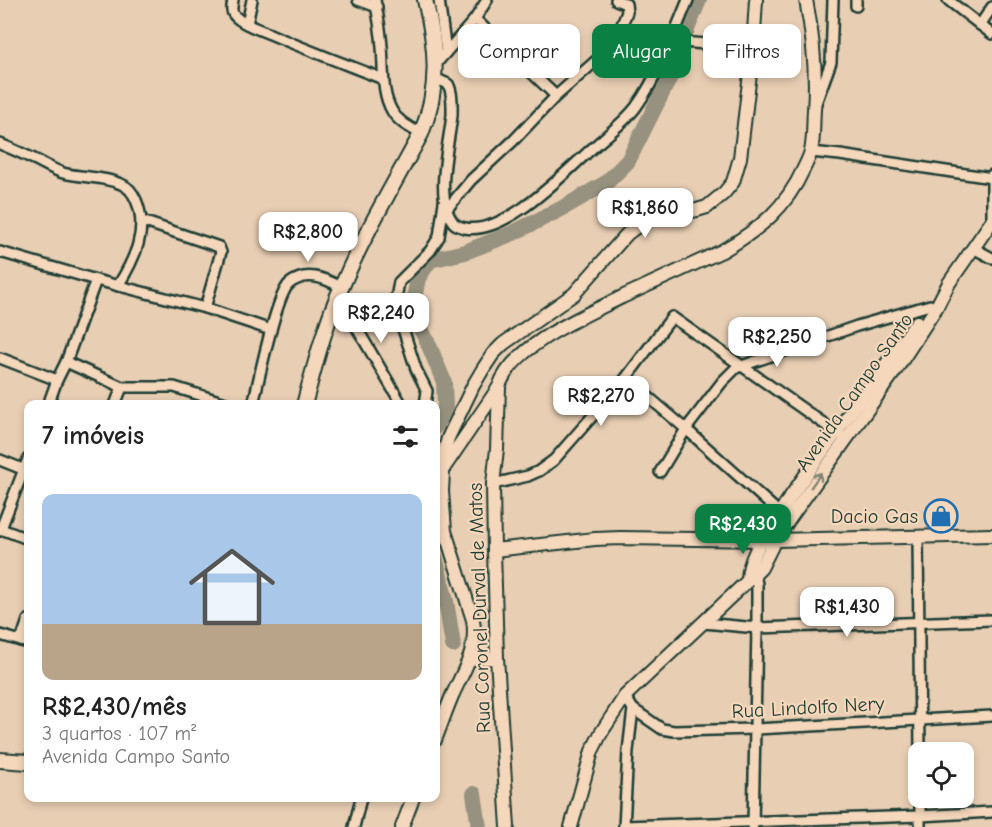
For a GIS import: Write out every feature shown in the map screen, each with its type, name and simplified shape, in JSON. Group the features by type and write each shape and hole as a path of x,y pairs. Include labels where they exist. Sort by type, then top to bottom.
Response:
{"main road":[{"path":"305,400 339,292 421,134 428,116 435,71 433,40 425,0"},
{"path":"0,760 24,762"}],"street":[{"path":"247,24 252,0"},
{"path":"358,0 376,4 382,41 383,79 392,113 421,134"},
{"path":"439,0 446,52"},
{"path":"426,400 427,391 395,304 399,282 430,252 439,237 445,204 443,183 450,133 452,96 448,84 435,71 446,52 475,19 487,0"},
{"path":"677,24 688,0"},
{"path":"754,24 756,0"},
{"path":"442,470 509,369 527,350 557,329 722,251 763,224 780,208 793,190 811,152 816,79 806,0"},
{"path":"814,107 831,62 833,0"},
{"path":"948,0 992,34"},
{"path":"445,204 513,141 556,96 598,59 621,27 627,12 626,4 619,1"},
{"path":"232,5 237,18 247,24 383,79"},
{"path":"980,25 992,7"},
{"path":"475,19 556,96"},
{"path":"445,204 454,224 461,228 480,228 505,220 527,206 634,109 653,78"},
{"path":"440,727 469,659 475,632 445,531 440,451 483,369 503,344 574,294 627,234 644,221 707,207 724,193 733,182 740,158 749,78"},
{"path":"0,144 57,171 104,179 124,185 133,193 140,208 141,229 134,256 118,286"},
{"path":"811,152 992,176"},
{"name":"Avenida Campo Santo","path":"571,827 592,751 601,733 625,696 704,623 752,572 784,517 841,436 897,368 933,306 992,222 992,176"},
{"path":"142,221 219,248 221,252 205,308"},
{"path":"973,249 992,258"},
{"path":"0,252 205,308 271,330"},
{"path":"254,400 271,330 284,291 293,281 316,276 326,279 339,292 399,400"},
{"path":"50,400 96,280"},
{"path":"660,472 686,429 731,372 741,366 857,326 933,306"},
{"path":"493,484 528,476 554,460 626,378 672,317 841,436"},
{"path":"0,358 57,380"},
{"path":"66,362 122,387 174,387 216,400"},
{"path":"626,378 784,517"},
{"path":"116,400 122,387"},
{"name":"Rua Coronel Durval de Matos","path":"499,387 493,484 494,550 497,658 508,827"},
{"path":"0,460 24,470"},
{"path":"24,472 0,530 24,538"},
{"path":"494,550 620,538 769,540 992,535"},
{"path":"918,537 920,742"},
{"path":"752,572 757,628 753,824"},
{"path":"704,623 757,628 992,620"},
{"path":"0,634 24,642"},
{"path":"469,659 497,658"},
{"path":"625,696 633,709 624,826 753,824 992,812"},
{"name":"Rua Lindolfo Nery","path":"633,709 662,729 674,731 756,729 992,716"},
{"path":"354,827 360,802"},
{"path":"402,827 411,802"},
{"path":"920,808 920,827"}],"waterway":[{"path":"440,417 445,407 444,382 417,321 415,294 418,278 430,260 465,252 513,233 606,183 628,161 677,63 683,39 699,0"},
{"path":"440,577 453,645"},
{"path":"474,794 479,827"}],"place":[{"name":"Dacio Gas","path":"941,516"}]}
